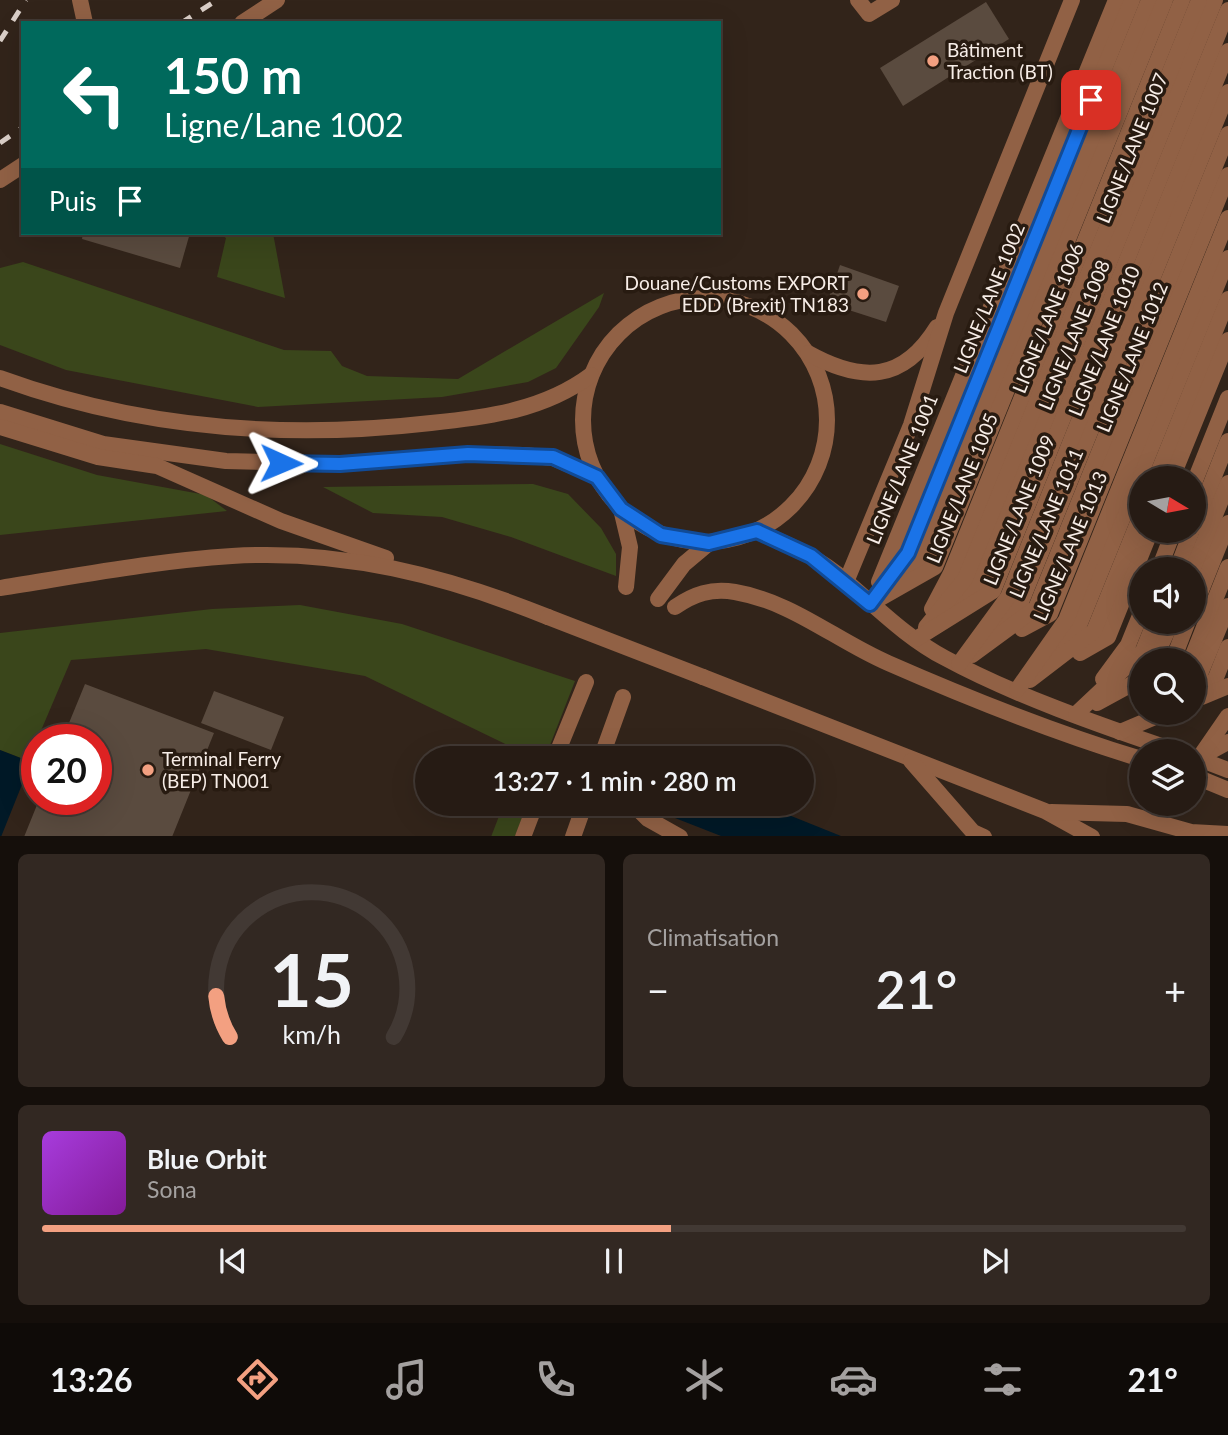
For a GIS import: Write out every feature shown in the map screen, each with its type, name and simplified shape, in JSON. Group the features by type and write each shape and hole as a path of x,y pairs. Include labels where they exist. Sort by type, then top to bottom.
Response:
{"lane":[{"path":"80,0 85,21"},
{"path":"245,21 277,0"},
{"path":"858,0 869,14 892,0"},
{"path":"846,582 911,425 946,313 1072,0"},
{"name":"LIGNE/LANE 1001","path":"870,604 1116,0"},
{"name":"LIGNE/LANE 1002","path":"870,604 908,553 1132,0"},
{"path":"870,604 921,561 1149,0"},
{"path":"870,604 935,567 1165,0"},
{"name":"LIGNE/LANE 1005","path":"916,639 951,573 1182,0"},
{"name":"LIGNE/LANE 1006","path":"916,639 965,579 1199,0"},
{"name":"LIGNE/LANE 1007","path":"916,639 979,585 1215,0"},
{"name":"LIGNE/LANE 1008","path":"916,639 993,591 1228,10"},
{"name":"LIGNE/LANE 1009","path":"959,664 1008,597 1228,51"},
{"name":"LIGNE/LANE 1010","path":"959,664 1021,602 1228,92"},
{"name":"LIGNE/LANE 1011","path":"959,664 1036,608 1228,134"},
{"path":"0,180 21,166"},
{"name":"LIGNE/LANE 1012","path":"959,664 1050,614 1228,175"},
{"name":"LIGNE/LANE 1013","path":"1017,690 1066,620 1228,218"},
{"path":"1017,690 1080,623 1228,258"},
{"path":"692,298 719,298 757,309 789,332 806,352 819,377 826,405 826,433 820,460 808,485 791,507 757,531 709,543 661,535 621,509 597,477 587,453 583,427 584,400 592,374 604,351 631,322 666,304 692,298"},
{"path":"1161,466 1228,299"},
{"path":"806,352 839,370 876,373 891,369 924,348 946,313"},
{"path":"1177,466 1228,340"},
{"path":"0,378 75,402 180,424 307,432 372,429 498,414 556,398 592,374"},
{"path":"1201,466 1228,398"},
{"path":"0,412 103,444 226,461 340,464 468,454 524,455 553,457 597,477"},
{"path":"0,427 98,457 158,466 281,521 548,617 1045,811 1092,836"},
{"path":"1206,496 1228,441"},
{"path":"1198,557 1228,483"},
{"path":"621,509 630,547 626,587"},
{"path":"1206,578 1228,523"},
{"path":"757,531 811,556 916,639 959,664 1141,739"},
{"path":"658,600 684,564 709,543"},
{"path":"1017,690 1094,631 1130,543"},
{"path":"1017,690 1108,637 1146,543"},
{"path":"0,588 234,556 283,555 349,560 448,580"},
{"path":"1196,648 1228,567"},
{"path":"675,607 694,596 719,590 764,599 813,620 888,663 1067,735 1129,755"},
{"path":"1206,659 1228,606"},
{"path":"1076,714 1128,645 1132,634"},
{"path":"1076,714 1143,651 1150,634"},
{"path":"1206,685 1215,680 1228,647"},
{"path":"1076,714 1129,677"},
{"path":"560,746 586,682"},
{"path":"1076,714 1129,685"},
{"path":"1206,696 1228,686"},
{"path":"606,746 622,697"},
{"path":"1206,744 1228,716"},
{"path":"1120,732 1129,723"},
{"path":"1120,732 1129,725"},
{"path":"1120,732 1133,725"},
{"path":"1120,732 1136,725"},
{"path":"1206,748 1228,729"},
{"path":"1206,751 1228,737"},
{"path":"1206,752 1228,742"},
{"path":"907,757 973,832 984,836"},
{"path":"1206,761 1228,770"},
{"path":"1206,781 1228,790"},
{"path":"1045,811 1127,814 1191,832 1228,834"},
{"path":"523,836 531,816"},
{"path":"573,836 580,816"},
{"path":"644,816 680,836"}],"green space":[{"path":"221,235 273,235 285,298 217,277 226,238"},
{"path":"23,262 284,350 331,351 342,366 367,376 458,379 604,293 599,307 556,368 528,382 442,397 258,407 66,370 0,345 0,268"},
{"path":"0,444 97,475 206,495 227,511 0,535"},
{"path":"533,484 568,494 601,528 616,554 616,576 511,537 442,517 373,513 323,487"},
{"path":"300,605 402,624 575,681 550,746 510,746 365,676 206,649 71,660 44,724 21,724 21,758 0,750 0,633 212,609"},
{"path":"499,816 523,816 515,836 491,836"}],"water":[{"path":"0,750 21,758 21,787 1,836"},
{"path":"672,816 791,816 841,836 721,836"}],"building":[{"name":"Bâtiment Traction (BT)","path":"986,2 1009,39 903,106 880,68"},
{"path":"83,235 189,235 180,268 82,239"},
{"name":"Douane/Customs EXPORT EDD (Brexit) TN183","path":"840,265 899,286 886,322 827,303"},
{"name":"Terminal Ferry (BEP) TN001","path":"85,684 214,733 172,836 24,836 33,815 112,815 112,724 69,724"},
{"path":"214,691 284,717 271,750 201,723"}],"railway":[{"path":"0,41 26,0"},
{"path":"184,21 217,0"},
{"path":"0,143 21,128"}],"place":[{"name":"Bâtiment Traction (BT)","path":"933,61"},
{"name":"Douane/Customs EXPORT EDD (Brexit) TN183","path":"863,294"},
{"name":"Terminal Ferry (BEP) TN001","path":"148,770"}],"route":[{"path":"281,463 340,464 468,454 553,457 597,477 603,489 621,509 640,524 661,535 709,543 757,531 797,548 824,564 870,604 908,553 1091,100"}]}
